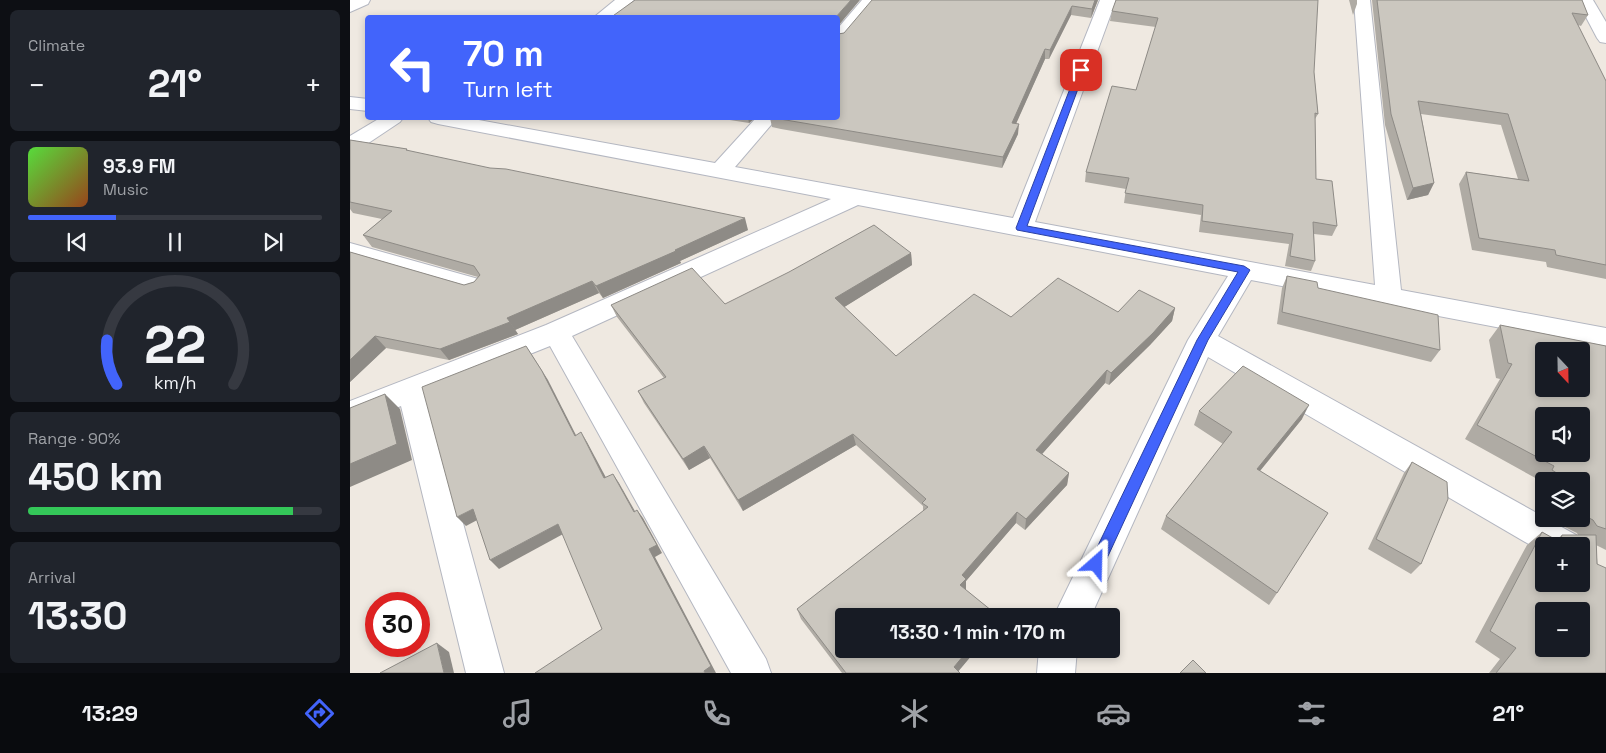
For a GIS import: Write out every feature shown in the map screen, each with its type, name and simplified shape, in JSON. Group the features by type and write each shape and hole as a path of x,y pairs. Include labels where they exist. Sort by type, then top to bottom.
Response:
{"street":[{"path":"350,7 362,0"},
{"path":"606,15 626,0"},
{"path":"840,36 871,0"},
{"path":"1021,228 1108,0"},
{"path":"1362,0 1389,297"},
{"path":"1585,0 1606,38"},
{"path":"350,103 365,105"},
{"path":"350,145 390,120"},
{"path":"457,120 1606,338"},
{"path":"720,171 765,120"},
{"path":"350,414 556,332 856,197"},
{"path":"350,251 473,286"},
{"path":"1076,608 1202,340 1244,270"},
{"path":"556,332 752,673"},
{"path":"1202,340 1547,537"},
{"path":"412,390 485,673"},
{"path":"1056,673 1057,658"}],"building":[{"path":"635,0 851,0 838,15 614,15"},
{"path":"872,0 1095,0 1092,9 1072,6 1050,50 1045,49 1012,123 1019,124 1003,157 786,120 840,120 840,34 844,33"},
{"path":"1116,0 1318,0 1314,72 1318,114 1315,113 1316,179 1332,181 1337,226 1313,222 1315,261 1290,256 1293,234 1202,221 1203,205 1125,193 1129,178 1086,172 1112,86 1136,90 1158,18 1112,11"},
{"path":"1377,0 1582,0 1588,15 1572,13 1606,81 1606,265 1556,255 1555,250 1479,238 1466,172 1529,181 1508,114 1418,101 1434,183 1413,188 1391,114"},
{"path":"350,140 407,149 490,168 506,169 745,218 596,286 592,281 507,318 510,322 440,349 375,336 350,360 350,252 464,285 474,282 480,275 474,266 363,235 392,211 350,202"},
{"path":"874,225 911,253 835,298 896,356 974,294 1011,317 1058,278 1118,312 1139,290 1175,308 1153,333 1111,373 1107,370 1036,450 1069,473 1026,519 1017,512 962,575 966,579 960,585 988,608 835,608 835,658 962,658 954,667 960,673 846,673 797,609 928,507 922,503 926,499 853,434 738,500 704,446 683,459 638,391 666,377 611,305 692,268 725,304 789,272"},
{"path":"1287,276 1317,282 1318,288 1438,315 1440,350 1282,312"},
{"path":"1500,325 1586,342 1535,342 1535,398 1590,398 1590,343 1606,346 1606,529 1597,526 1590,518 1590,472 1555,472 1552,470 1554,466 1546,462 1590,462 1590,407 1535,407 1535,456 1477,425 1512,364 1508,363"},
{"path":"526,346 542,371 575,436 581,432 604,478 613,474 634,512 637,510 657,545 649,549 711,666 704,671 705,673 535,673 602,629 558,524 490,560 473,509 457,517 422,387"},
{"path":"1243,366 1309,405 1257,469 1328,513 1277,593 1166,516 1232,432 1199,411"},
{"path":"385,394 397,444 350,464 350,408"},
{"path":"1412,462 1447,482 1448,499 1421,564 1376,539"},
{"path":"1542,532 1551,537 1539,537"},
{"path":"1562,535 1596,535 1597,564 1606,568 1606,673 1496,673 1516,648 1490,631 1535,545 1535,592 1590,592 1590,537 1561,537"},
{"path":"437,643 444,673 380,673 410,657 430,657 430,647"},
{"path":"1193,660 1206,673 1180,673"}],"route":[{"path":"1081,70 1021,228 1244,270 1202,340 1096,564"}]}
